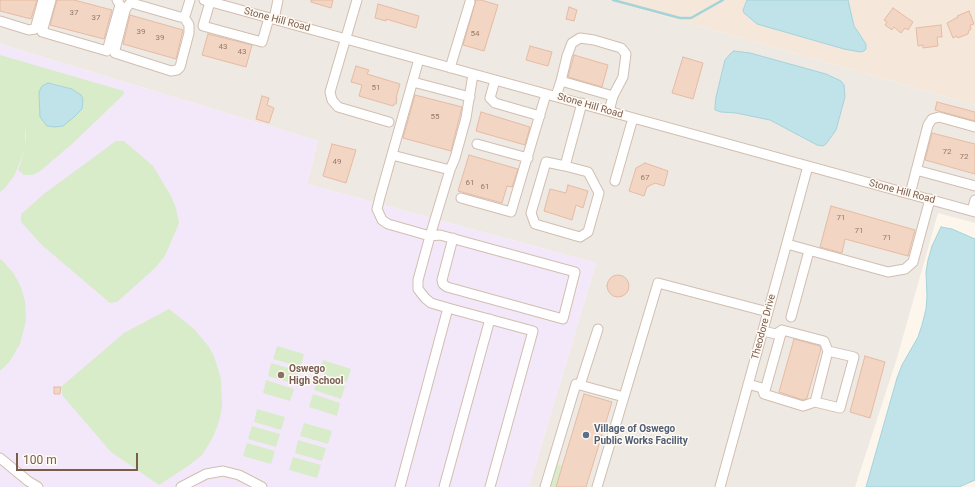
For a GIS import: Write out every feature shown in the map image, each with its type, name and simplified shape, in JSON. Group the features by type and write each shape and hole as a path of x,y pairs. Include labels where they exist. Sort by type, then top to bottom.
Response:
{"street":[{"path":"0,21 29,30 35,29 43,0"},
{"path":"51,0 42,32 107,51 120,5 117,0"},
{"path":"133,0 135,4 184,17 189,25 189,33 180,67 176,70 171,71 115,53 126,8 133,0"},
{"path":"184,17 190,0"},
{"path":"207,1 203,26 262,42 278,0"},
{"path":"357,0 330,92 332,100 338,108 389,122"},
{"name":"Stone Hill Road","path":"207,1 225,3 272,18 450,68 974,211"},
{"path":"450,68 470,2"},
{"path":"556,96 561,81 566,56 572,43 580,38 594,40 622,48 626,54 623,77 613,96 609,111"},
{"path":"419,59 380,197 377,210 379,215 382,220 388,224 430,236 440,235 453,238 575,272 562,319 443,284 442,280 453,238"},
{"path":"473,74 466,118 456,158 450,170 430,236 418,280 418,289 424,298 431,303 533,331 490,487"},
{"path":"495,80 490,98 495,103 540,116"},
{"path":"561,81 613,96"},
{"path":"413,82 470,97"},
{"path":"461,198 512,212 546,94"},
{"path":"566,166 582,103"},
{"path":"910,194 928,124 932,119 939,117 975,127"},
{"path":"615,180 633,118"},
{"path":"477,144 528,158"},
{"path":"392,155 450,170"},
{"path":"546,162 566,166 588,172 599,193 588,232 580,237 535,224 531,213 546,162"},
{"name":"Theodore Drive","path":"720,487 808,166"},
{"path":"916,170 975,186"},
{"path":"787,244 888,272 905,269 913,262 930,199"},
{"path":"974,211 975,200"},
{"path":"791,317 810,251"},
{"path":"598,487 658,283 768,312"},
{"path":"400,487 448,308"},
{"path":"444,487 490,319"},
{"path":"580,385 598,329"},
{"path":"764,394 782,330"},
{"path":"763,332 776,334 782,330 824,341 828,351 815,402"},
{"path":"764,394 803,406 815,402 840,408 854,357 828,351"},
{"path":"545,487 576,384 624,396"},
{"path":"748,384 762,388 764,394"},
{"path":"0,458 28,481 38,487"},
{"path":"181,487 206,474 223,471 239,475 262,487"}],"shaded area":[{"path":"0,0 608,0 975,105 975,223 938,213 897,358 855,487 529,487 596,263 307,184 318,141 0,44"},
{"path":"608,0 975,0 975,105"},
{"name":"Oswego High School","path":"0,44 318,141 307,184 596,263 529,487 0,487"}],"green space":[{"path":"0,55 124,91 124,94 72,144 39,172 32,175 24,175 18,170 25,148 14,176 0,192","holes":["48,83 66,87 81,95 83,105 39,108 39,92","25,127 26,134 25,148"]},
{"path":"116,141 124,141 153,166 171,196 176,208 179,223 164,257 155,268 117,302 110,303 43,246 21,222 21,214 45,193"},
{"path":"1,259 14,274 21,287 25,301 26,321 20,344 10,361 0,371 0,260"},
{"path":"169,309 194,329 209,347 214,356 221,379 222,408 218,425 212,439 202,455 159,485 111,452 62,395 62,386 124,333"},
{"path":"277,346 304,354 301,367 273,359"},
{"path":"323,360 351,369 347,382 319,373"},
{"path":"271,363 299,371 295,384 268,376"},
{"path":"318,377 345,386 341,399 314,390"},
{"path":"266,380 294,389 290,401 263,393"},
{"path":"313,394 340,403 337,416 309,407"},
{"path":"257,409 285,417 281,430 254,422"},
{"path":"304,423 332,431 328,444 300,436"},
{"path":"252,426 280,434 276,447 248,439"},
{"path":"298,440 326,448 322,461 295,453"},
{"path":"247,443 275,451 271,464 243,456"},
{"path":"293,457 321,465 317,478 289,470"},
{"path":"556,464 563,466 556,487 549,487"}],"water":[{"path":"747,0 848,0 854,26 866,44 866,49 860,52 844,49 757,24 744,13 743,10"},
{"path":"734,51 750,53 826,74 841,81 844,85 845,97 836,130 826,144 823,146 817,145 770,120 715,110 716,97 725,60"},
{"path":"48,83 72,89 81,95 83,99 82,109 63,126 47,126 40,117 39,92 42,86"},
{"path":"941,227 952,229 975,239 975,480 959,487 866,487 897,378 902,365 918,337 922,325 926,309 926,272 928,260 932,246"}],"building":[{"path":"0,0 37,0 31,19 0,11"},
{"path":"57,0 74,0 112,10 104,39 50,25"},
{"path":"311,0 333,0 331,8 311,2"},
{"path":"476,0 498,5 484,51 463,45"},
{"path":"378,4 419,16 416,28 386,19 386,21 375,18"},
{"path":"569,7 577,10 574,21 566,19"},
{"path":"893,8 913,22 908,30 905,28 901,33 894,27 892,30 885,25 887,22 884,20"},
{"path":"969,11 974,24 970,25 971,29 969,30 968,34 958,38 957,36 953,38 947,23 958,17 957,16"},
{"path":"130,15 183,30 176,59 123,44"},
{"path":"941,25 942,37 937,37 938,46 923,48 923,45 918,46 916,28"},
{"path":"208,34 252,45 246,67 202,55"},
{"path":"530,46 552,52 548,66 526,60"},
{"path":"574,55 608,65 602,87 568,77"},
{"path":"683,57 703,63 693,99 672,93"},
{"path":"356,66 369,70 367,74 400,84 396,104 393,106 359,96 362,85 351,82"},
{"path":"415,95 462,107 451,151 403,138"},
{"path":"262,96 269,98 267,105 274,108 269,123 256,119"},
{"path":"937,102 975,112 975,121 935,110"},
{"path":"481,112 530,127 525,145 476,131"},
{"path":"932,133 975,144 975,174 925,160"},
{"path":"332,144 356,150 346,183 323,176"},
{"path":"469,155 518,169 512,187 507,186 502,203 458,191"},
{"path":"645,163 668,171 664,186 655,183 647,187 644,196 629,191 636,168"},
{"path":"568,185 588,191 583,208 576,205 572,220 544,211 550,189 566,193"},
{"path":"831,206 915,230 908,256 845,239 842,253 820,247"},
{"path":"618,275 626,278 629,286 626,294 618,297 610,294 607,286 610,278"},
{"path":"794,339 820,346 821,349 807,398 803,400 779,392"},
{"path":"865,356 885,362 870,418 850,412"},
{"path":"54,387 61,387 60,394 54,394"},
{"path":"584,394 612,402 586,487 556,487"}],"waterway":[{"path":"613,0 680,18 691,18 723,0"}],"place":[{"name":"Oswego High School","path":"281,375"},
{"name":"Village of Oswego Public Works Facility","path":"586,435"}]}
